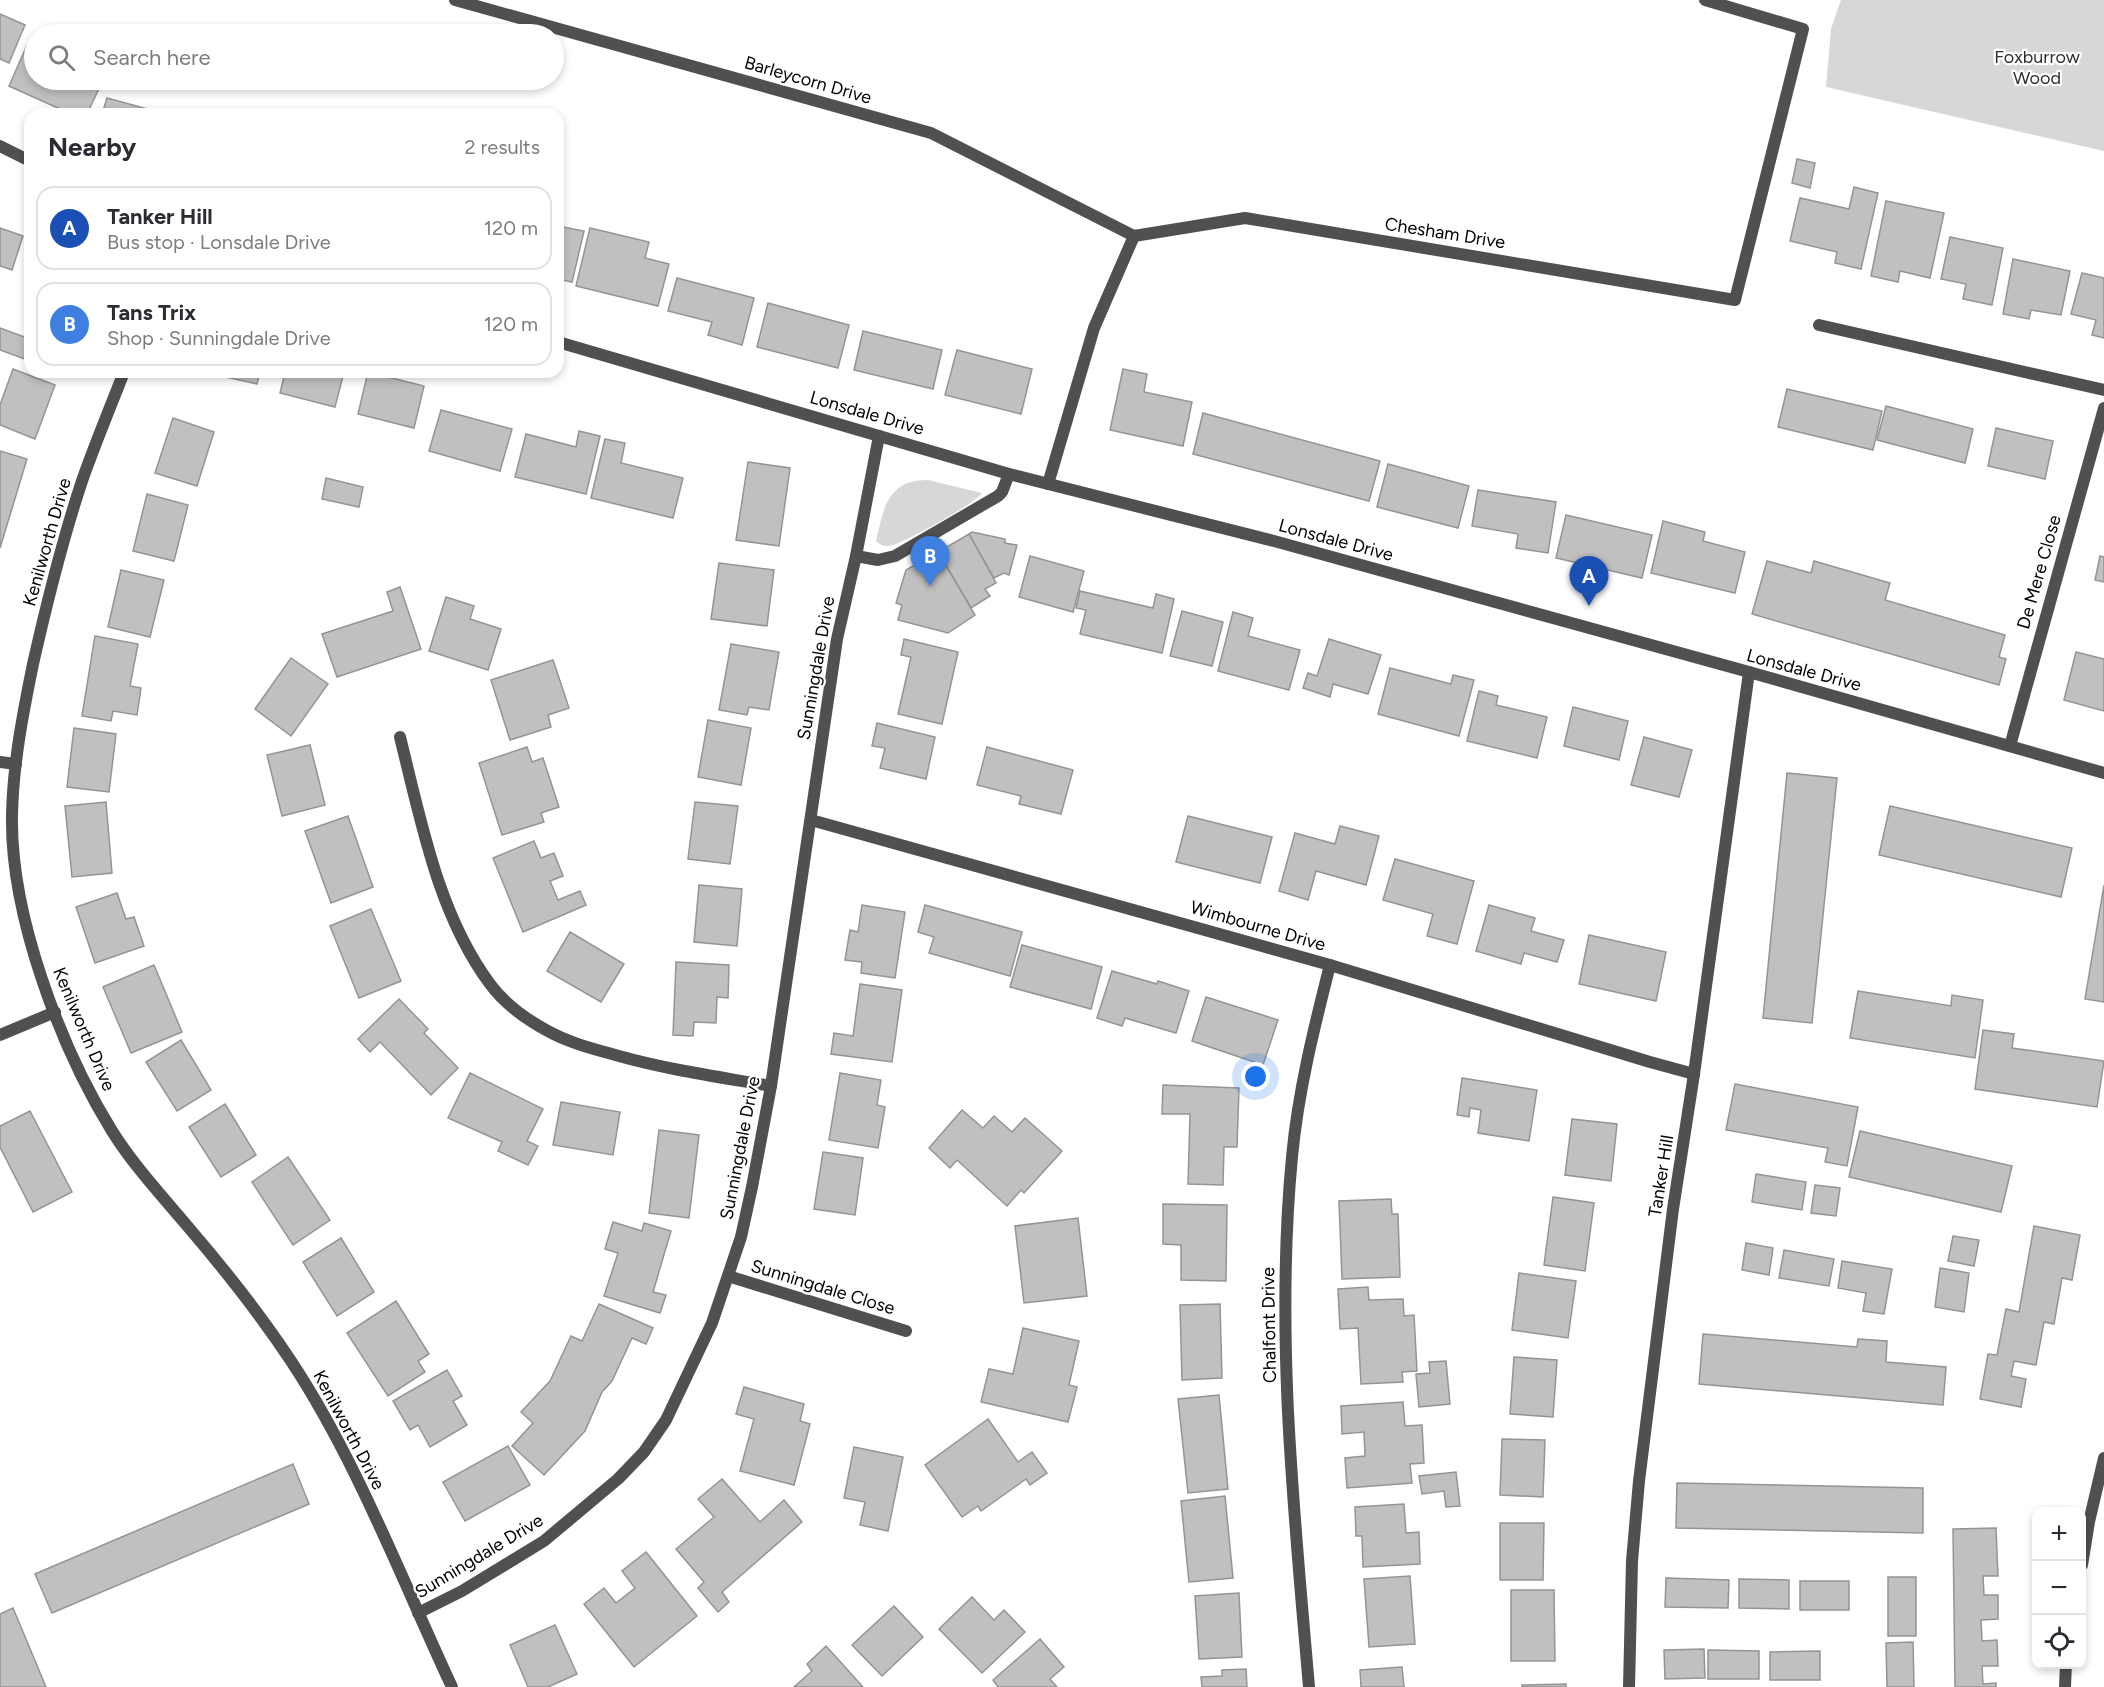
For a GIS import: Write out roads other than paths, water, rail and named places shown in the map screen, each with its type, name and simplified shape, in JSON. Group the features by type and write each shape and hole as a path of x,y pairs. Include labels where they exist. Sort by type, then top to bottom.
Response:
{"street":[{"name":"Barleycorn Drive","path":"455,0 541,24"},
{"name":"Chesham Drive","path":"1134,236 1245,218 1735,300 1803,29 1705,0"},
{"name":"Barleycorn Drive","path":"564,30 931,133 1134,236"},
{"path":"0,146 24,158"},
{"path":"1048,484 1094,328 1134,236"},
{"path":"1820,325 2104,390"},
{"name":"Lonsdale Drive","path":"564,344 1009,474 1274,541 2104,773"},
{"name":"Kenilworth Drive","path":"122,378 83,480 58,559 28,688 16,764 12,814 14,857 34,955 85,1085 114,1134 146,1178 224,1269 292,1362 331,1430 368,1501 452,1687"},
{"name":"De Mere Close","path":"2010,746 2104,408"},
{"name":"Sunningdale Drive","path":"418,1613 462,1591 544,1541 618,1479 644,1452 666,1420 712,1323 741,1237 771,1086 837,639 856,556 879,435"},
{"path":"856,556 878,560 895,556 998,496 1009,474"},
{"name":"Tanker Hill","path":"1629,1687 1632,1561 1639,1481 1673,1209 1694,1074 1749,672"},
{"path":"400,737 423,829 443,892 463,942 491,986 514,1009 547,1030 586,1047 639,1062 771,1086"},
{"path":"0,762 16,764"},
{"name":"Wimbourne Drive","path":"811,820 1330,965 1694,1074"},
{"name":"Chalfont Drive","path":"1309,1687 1289,1429 1286,1258 1296,1123 1308,1053 1330,965"},
{"path":"0,1035 55,1012"},
{"name":"Sunningdale Close","path":"728,1276 906,1331"},
{"path":"2083,1561 2104,1458"},
{"path":"2065,1687 2066,1669"}],"place":[{"name":"Tans Trix","path":"930,586"},
{"name":"Tanker Hill","path":"1589,606"}],"park label":[{"name":"Foxburrow Wood","path":"2037,67"}]}
